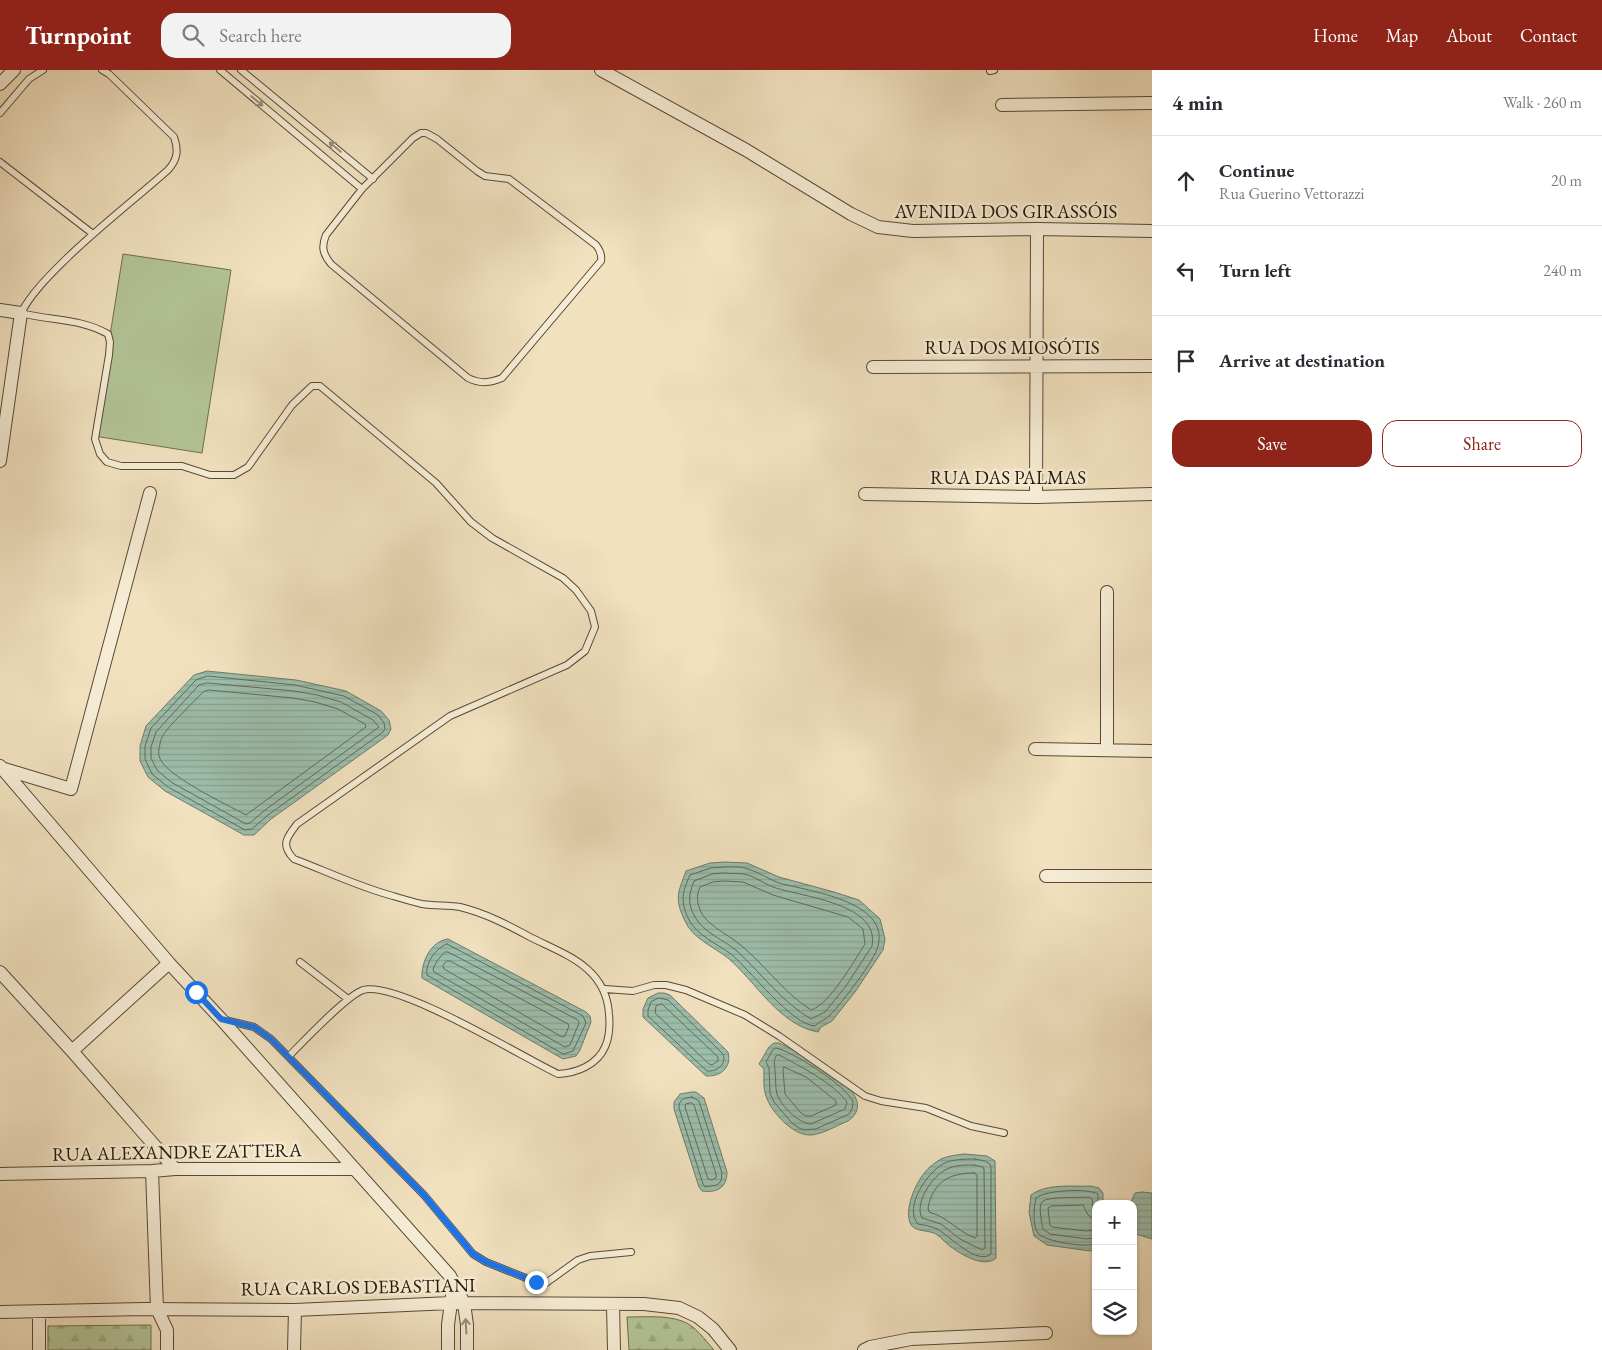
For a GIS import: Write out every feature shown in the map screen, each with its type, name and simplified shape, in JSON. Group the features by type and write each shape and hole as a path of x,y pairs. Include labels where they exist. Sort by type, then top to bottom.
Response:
{"street":[{"path":"0,84 14,70"},
{"name":"AVENIDA DOS GIRASSÓIS","path":"601,70 746,150 860,219 878,227 913,231 1037,229 1152,231"},
{"path":"1002,105 1152,103"},
{"path":"1036,497 1037,229"},
{"path":"0,310 21,313 0,462"},
{"name":"RUA DOS MIOSÓTIS","path":"873,366 1152,366"},
{"path":"1,767 71,789 150,493"},
{"name":"RUA DAS PALMAS","path":"865,494 1036,497 1152,494"},
{"path":"1107,592 1107,750"},
{"path":"1035,749 1152,751"},
{"path":"1,767 169,963 450,1276 457,1303 467,1325 467,1350"},
{"path":"1046,876 1152,876"},
{"path":"72,1051 169,963"},
{"path":"0,972 175,1169"},
{"name":"RUA ALEXANDRE ZATTERA","path":"0,1174 175,1169 354,1168"},
{"path":"152,1171 158,1309 167,1330 167,1350"},
{"path":"448,1350 448,1325 457,1303"},
{"name":"RUA CARLOS DEBASTIANI","path":"0,1312 158,1309 295,1310 457,1303 644,1304 679,1308 698,1317 713,1329 730,1350"},
{"path":"613,1304 614,1350"},
{"path":"294,1350 295,1310"},
{"path":"39,1312 39,1350"},
{"path":"864,1350 870,1347 911,1339 1046,1333"}],"lane":[{"path":"0,113 30,79 43,70"},
{"path":"102,70 109,74 174,138 177,146 177,155 174,164 168,170 92,234 57,268 28,299 21,313 83,323 108,334 110,342 109,355 95,439 100,454 107,462 121,466 182,466 210,475 234,475 248,467 292,405 312,386 320,386 436,483 471,522 492,538 563,578 576,590 591,611 595,628 585,651 567,665 450,716 297,824 288,836 286,847 288,853 294,859 391,896 423,904 459,907 480,913 504,923 580,962 605,989 610,1029 602,1054 583,1069 558,1074 432,1008 382,990 364,990 348,1000 288,1056"},
{"path":"220,70 362,189"},
{"path":"241,70 373,178"},
{"path":"990,71 994,70"},
{"path":"421,133 426,133 437,139 485,176 509,179 596,245 600,250 601,261 502,378 491,383 474,382 331,264 325,256 323,243 326,235 373,178 413,138 421,133"},
{"path":"0,162 92,234"},
{"path":"300,962 348,1000"},
{"path":"605,989 634,991 654,985 666,985 686,990 745,1015 779,1036 865,1096 881,1101 926,1108 971,1126 1004,1134"},
{"path":"221,1019 254,1027 271,1039 424,1195 473,1254 486,1262 536,1282 546,1283 578,1260 590,1256 630,1252"}],"green space":[{"path":"123,254 231,270 202,453 94,436"},
{"path":"627,1317 662,1317 682,1321 695,1329 714,1350 629,1350"},
{"path":"151,1325 151,1350 48,1350 48,1326"}],"water":[{"path":"207,671 296,680 346,691 381,711 389,720 391,729 388,735 271,819 254,835 244,835 165,791 148,777 140,761 140,746 146,726 194,675"},
{"path":"710,863 747,863 779,877 859,900 880,919 885,939 883,950 855,992 832,1021 821,1027 818,1032 804,1028 791,1021 728,958 698,937 688,927 678,901 679,890 686,871"},
{"path":"448,939 586,1012 590,1016 591,1022 576,1056 563,1059 422,978 423,965 428,953 437,944"},
{"path":"658,993 670,995 728,1052 727,1066 721,1073 706,1076 643,1017 643,1009 648,998"},
{"path":"774,1043 779,1043 820,1065 848,1087 856,1099 857,1110 848,1121 811,1135 797,1132 778,1116 766,1096 764,1069 759,1064 769,1047"},
{"path":"696,1092 704,1098 727,1172 723,1186 717,1190 702,1191 699,1187 674,1109 674,1102 680,1094"},
{"path":"964,1154 987,1156 995,1161 996,1258 991,1261 975,1260 963,1255 936,1234 913,1227 909,1219 912,1196 918,1182 927,1169 941,1159"},
{"path":"1091,1186 1099,1188 1103,1193 1103,1200 1092,1200 1092,1250 1090,1251 1047,1245 1034,1236 1029,1212 1031,1195 1037,1191 1052,1187"},
{"path":"1135,1193 1152,1193 1152,1239 1137,1234 1137,1200 1132,1200"}],"route":[{"path":"196,992 221,1019 254,1027 271,1039 424,1195 473,1254 486,1262 536,1282"}]}
